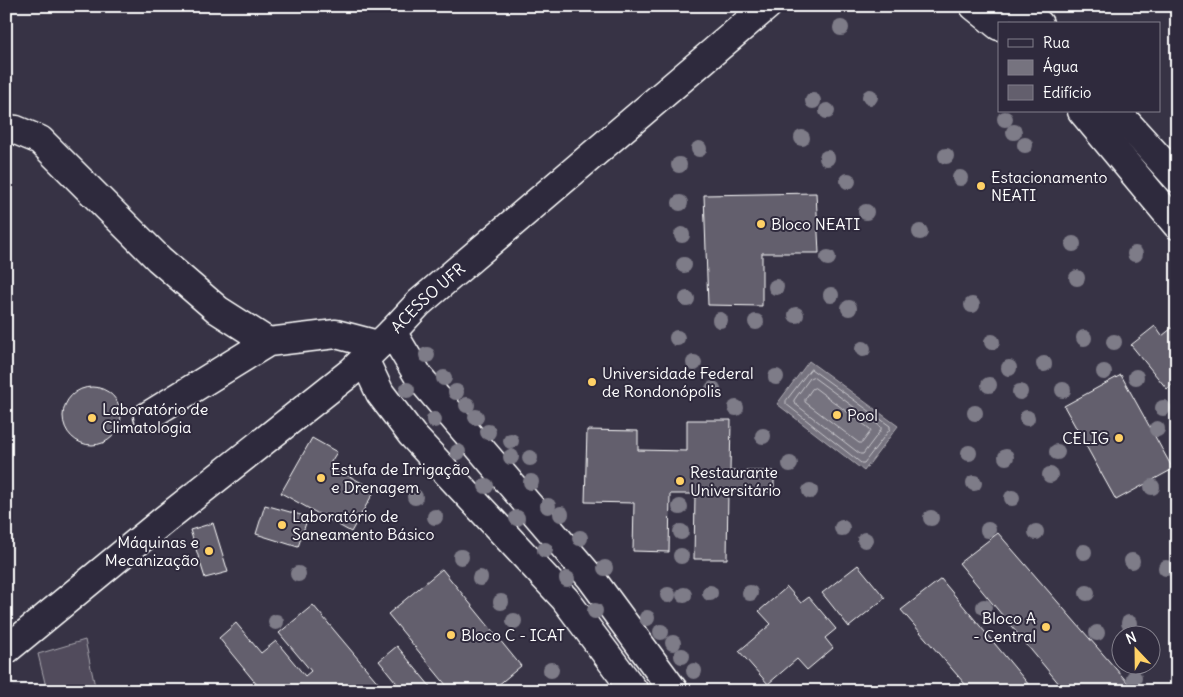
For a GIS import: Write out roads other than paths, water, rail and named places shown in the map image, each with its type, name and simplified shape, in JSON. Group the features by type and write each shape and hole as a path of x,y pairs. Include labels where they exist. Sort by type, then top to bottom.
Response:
{"street":[{"name":"ACESSO UFR","path":"674,691 591,578 419,377 378,345 419,302 767,6"},
{"path":"974,6 998,25"},
{"path":"1083,112 1177,225"},
{"path":"1117,112 1177,178"},
{"path":"6,128 40,140 159,259 218,310 268,342"},
{"path":"148,416 268,342 336,334 378,345"},
{"path":"6,650 164,520 351,372 378,345"},
{"path":"378,345 380,394 391,409 412,435 565,599 634,691"}],"water":[{"name":"Pool","path":"809,361 898,426 864,471 777,404"}],"place":[{"name":"Estacionamento NEATI","path":"981,186"},
{"name":"Bloco NEATI","path":"761,224"},
{"name":"Universidade Federal de Rondonópolis","path":"592,382"},
{"name":"Pool","path":"837,415"},
{"name":"Laboratório de Climatologia","path":"92,418"},
{"name":"CELIG","path":"1119,438"},
{"name":"Estufa de Irrigação e Drenagem","path":"321,478"},
{"name":"Restaurante Universitário","path":"680,481"},
{"name":"Laboratório de Saneamento Básico","path":"282,525"},
{"name":"Máquinas e Mecanização","path":"209,551"},
{"name":"Bloco A - Central","path":"1046,627"},
{"name":"Bloco C - ICAT","path":"451,635"}]}
